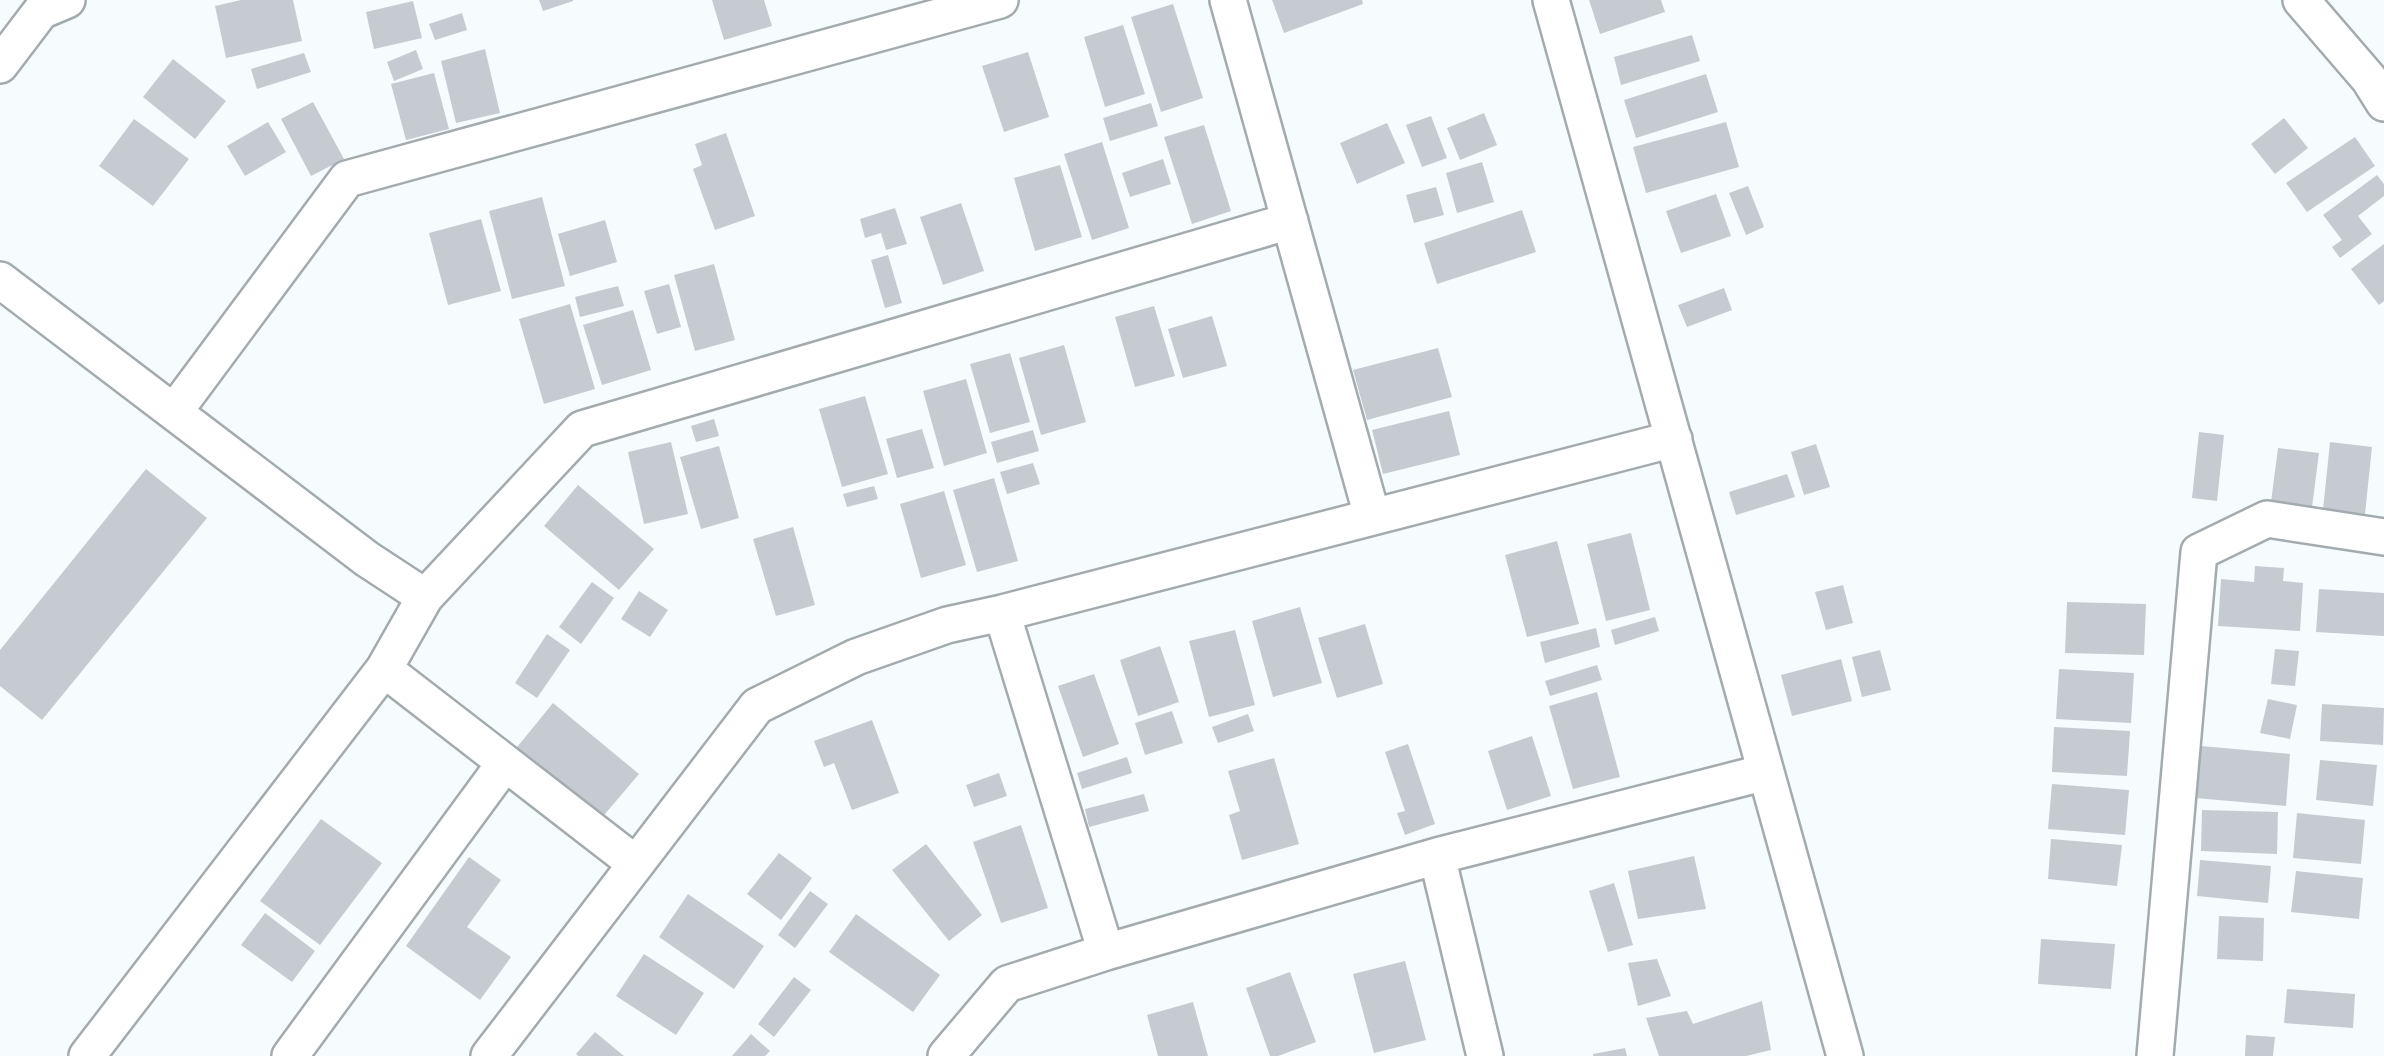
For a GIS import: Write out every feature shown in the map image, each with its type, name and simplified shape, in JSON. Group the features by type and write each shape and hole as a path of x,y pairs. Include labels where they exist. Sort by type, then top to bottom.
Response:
{"street":[{"path":"0,66 41,11 67,0"},
{"path":"174,412 347,179 933,9 1000,0"},
{"path":"1228,0 1372,516"},
{"path":"1551,0 1845,1056"},
{"path":"2301,0 2384,102"},
{"path":"87,1056 384,669 425,597 582,430 1290,221"},
{"path":"0,280 366,559 425,597"},
{"path":"489,1056 757,706 856,657 947,625 1674,439"},
{"path":"2155,1056 2198,552 2267,519 2384,538"},
{"path":"1002,613 1106,952"},
{"path":"384,669 636,864"},
{"path":"290,1056 505,763"},
{"path":"946,1056 1008,984 1437,856 1766,772"},
{"path":"1437,856 1485,1056"}],"building":[{"path":"241,0 293,0 302,41 226,58 215,6"},
{"path":"539,0 573,0 573,1 543,11"},
{"path":"712,0 764,0 772,26 724,40"},
{"path":"1272,0 1362,0 1363,4 1284,33"},
{"path":"1589,0 1661,0 1665,12 1600,34"},
{"path":"413,1 422,38 374,49 366,12"},
{"path":"1173,4 1203,98 1161,112 1131,17"},
{"path":"462,13 467,30 435,40 429,24"},
{"path":"1123,25 1145,94 1105,107 1084,37"},
{"path":"1692,35 1700,61 1621,85 1614,57"},
{"path":"485,49 500,113 456,123 441,61"},
{"path":"416,50 423,69 394,81 387,62"},
{"path":"1028,52 1049,117 1004,132 982,66"},
{"path":"304,53 311,72 257,89 251,69"},
{"path":"173,59 226,101 195,139 143,97"},
{"path":"434,73 449,129 406,140 391,84"},
{"path":"1706,74 1718,112 1636,138 1624,100"},
{"path":"313,102 344,159 311,176 281,119"},
{"path":"1151,103 1158,126 1110,141 1103,118"},
{"path":"1484,113 1497,145 1460,160 1447,128"},
{"path":"1431,116 1447,158 1422,167 1406,125"},
{"path":"2284,118 2308,148 2275,174 2251,144"},
{"path":"134,119 189,159 153,206 99,166"},
{"path":"268,122 286,152 245,176 227,146"},
{"path":"1726,122 1739,167 1646,193 1633,147"},
{"path":"1387,123 1405,163 1357,184 1340,143"},
{"path":"1204,125 1231,211 1192,224 1164,137"},
{"path":"726,133 755,216 715,230 693,169 702,165 695,144"},
{"path":"2355,137 2375,166 2307,212 2286,183"},
{"path":"1102,142 1129,228 1092,240 1064,154"},
{"path":"1163,159 1171,184 1130,197 1122,173"},
{"path":"1482,162 1494,202 1457,213 1446,173"},
{"path":"1060,165 1082,237 1035,251 1014,178"},
{"path":"2377,175 2384,184 2384,196 2358,216 2372,234 2340,258 2332,247 2342,240 2323,215"},
{"path":"1748,186 1764,227 1746,235 1729,193"},
{"path":"1436,187 1444,215 1414,223 1406,195"},
{"path":"1716,194 1731,236 1681,253 1666,211"},
{"path":"542,197 565,286 512,299 489,211"},
{"path":"961,203 984,271 943,285 920,217"},
{"path":"895,208 907,244 886,250 881,233 865,238 860,219"},
{"path":"1522,210 1536,252 1437,284 1424,243"},
{"path":"481,219 501,291 448,305 429,233"},
{"path":"605,220 617,262 570,276 558,234"},
{"path":"2384,244 2384,301 2379,305 2351,269"},
{"path":"888,255 902,303 885,308 871,260"},
{"path":"714,264 735,340 695,351 674,275"},
{"path":"669,284 681,327 657,334 644,291"},
{"path":"618,286 624,306 580,317 575,297"},
{"path":"1724,288 1732,310 1687,327 1678,305"},
{"path":"570,304 595,389 544,404 519,319"},
{"path":"1154,306 1175,376 1135,387 1115,317"},
{"path":"633,310 651,370 602,385 583,325"},
{"path":"1212,316 1227,366 1183,378 1168,329"},
{"path":"1064,345 1086,422 1041,435 1019,358"},
{"path":"1438,348 1452,397 1367,420 1353,370"},
{"path":"1010,353 1030,422 990,433 970,364"},
{"path":"966,379 987,453 944,466 923,391"},
{"path":"865,396 888,474 842,487 819,409"},
{"path":"1449,411 1460,455 1383,474 1372,430"},
{"path":"714,419 719,436 696,442 691,426"},
{"path":"922,429 934,468 897,478 886,439"},
{"path":"1033,430 1039,451 997,463 991,442"},
{"path":"2199,432 2224,435 2217,501 2192,498"},
{"path":"671,442 688,514 644,524 628,452"},
{"path":"2330,442 2372,447 2365,514 2323,510"},
{"path":"1816,444 1830,487 1804,495 1791,452"},
{"path":"719,446 739,518 701,529 680,457"},
{"path":"2278,448 2319,453 2312,507 2271,502"},
{"path":"1033,463 1040,484 1007,494 1000,472"},
{"path":"146,469 207,518 42,720 0,686 0,650"},
{"path":"1787,474 1795,497 1736,515 1729,492"},
{"path":"994,478 1018,561 977,572 953,490"},
{"path":"578,485 654,549 619,590 544,526"},
{"path":"874,486 878,499 847,507 843,494"},
{"path":"944,491 966,565 921,578 900,504"},
{"path":"793,527 815,605 776,616 753,539"},
{"path":"1631,533 1650,610 1606,621 1587,544"},
{"path":"1557,541 1579,624 1527,637 1505,555"},
{"path":"2255,566 2284,568 2283,581 2303,583 2300,631 2218,626 2221,579 2254,582"},
{"path":"592,582 614,598 581,644 559,627"},
{"path":"1843,585 1853,623 1826,630 1815,592"},
{"path":"2319,589 2384,593 2384,636 2316,632"},
{"path":"639,591 668,610 650,637 621,619"},
{"path":"2067,602 2146,604 2144,655 2065,653"},
{"path":"1300,607 1322,683 1273,697 1252,621"},
{"path":"1655,617 1659,631 1615,645 1611,630"},
{"path":"1365,624 1383,684 1337,698 1318,638"},
{"path":"1596,628 1600,647 1545,663 1540,642"},
{"path":"1235,630 1255,705 1209,717 1189,641"},
{"path":"547,634 570,650 537,698 515,683"},
{"path":"1160,646 1179,702 1138,716 1120,660"},
{"path":"2275,649 2299,651 2295,686 2271,684"},
{"path":"1880,650 1891,690 1862,697 1852,657"},
{"path":"1841,659 1852,701 1792,716 1781,675"},
{"path":"1597,665 1602,680 1550,696 1545,681"},
{"path":"2059,669 2134,673 2131,723 2056,719"},
{"path":"1094,674 1119,744 1083,757 1058,686"},
{"path":"1597,692 1620,777 1573,789 1549,706"},
{"path":"2268,699 2297,705 2290,739 2260,733"},
{"path":"553,703 639,774 594,827 509,757"},
{"path":"2322,704 2384,708 2383,745 2320,741"},
{"path":"1172,711 1183,743 1145,755 1135,723"},
{"path":"1248,714 1254,731 1218,743 1212,727"},
{"path":"872,720 899,793 852,810 834,763 824,767 814,741"},
{"path":"2054,727 2130,731 2127,776 2052,772"},
{"path":"1532,736 1551,796 1507,810 1488,751"},
{"path":"1408,744 1435,824 1405,835 1397,813 1405,811 1385,752"},
{"path":"2201,746 2290,754 2286,806 2196,798"},
{"path":"1127,757 1132,773 1082,789 1077,773"},
{"path":"1274,758 1299,844 1242,860 1229,815 1240,811 1228,771"},
{"path":"2320,760 2377,765 2373,806 2316,800"},
{"path":"999,773 1007,796 974,807 966,785"},
{"path":"2052,784 2129,790 2125,835 2048,829"},
{"path":"1144,794 1149,811 1089,827 1085,809"},
{"path":"2202,810 2278,812 2277,854 2201,851"},
{"path":"2297,813 2365,820 2361,864 2293,858"},
{"path":"321,819 382,863 320,945 260,901"},
{"path":"1021,825 1048,908 1001,923 973,842"},
{"path":"2051,839 2122,845 2117,886 2048,879"},
{"path":"926,844 982,915 949,941 892,870"},
{"path":"779,853 812,878 781,920 747,894"},
{"path":"1694,856 1706,909 1638,919 1628,871"},
{"path":"469,857 501,880 467,927 511,957 480,1000 406,946"},
{"path":"2200,860 2271,866 2268,903 2197,896"},
{"path":"2296,871 2363,878 2359,919 2291,912"},
{"path":"1614,883 1633,945 1608,952 1589,891"},
{"path":"810,891 828,904 795,948 778,935"},
{"path":"688,894 764,946 734,989 659,937"},
{"path":"265,913 315,951 292,982 241,945"},
{"path":"856,914 940,975 913,1012 829,952"},
{"path":"2219,916 2264,918 2263,961 2217,959"},
{"path":"2041,939 2115,944 2111,989 2038,984"},
{"path":"644,954 704,993 676,1035 616,996"},
{"path":"1657,959 1671,996 1638,1006 1628,963"},
{"path":"1405,961 1426,1040 1374,1053 1353,974"},
{"path":"1290,972 1316,1042 1270,1056 1246,988"},
{"path":"794,977 811,990 774,1037 758,1024"},
{"path":"2287,989 2355,994 2353,1028 2284,1023"},
{"path":"1762,1001 1771,1050 1746,1056 1659,1056 1646,1018 1687,1011 1693,1024"},
{"path":"1193,1002 1208,1056 1158,1056 1147,1015"},
{"path":"595,1032 624,1056 578,1056"},
{"path":"751,1034 770,1051 765,1056 732,1056"},
{"path":"2246,1035 2275,1037 2273,1056 2245,1056"},
{"path":"1625,1048 1627,1056 1593,1056 1593,1054"}]}
